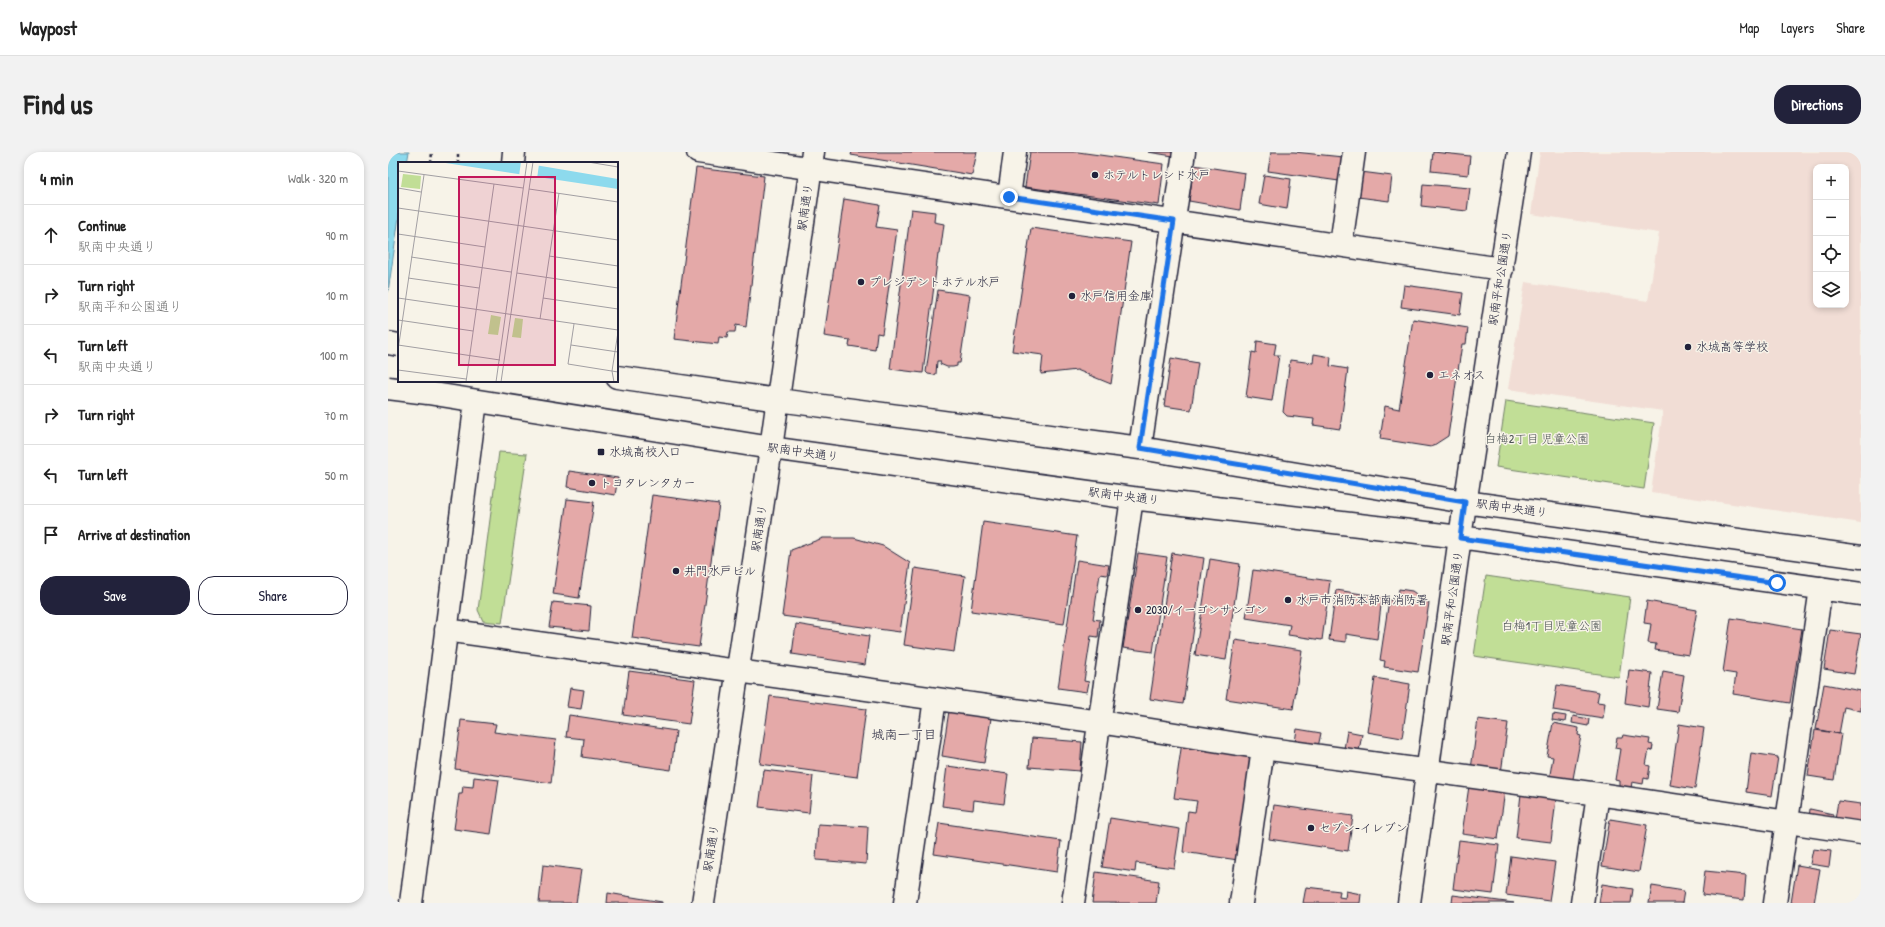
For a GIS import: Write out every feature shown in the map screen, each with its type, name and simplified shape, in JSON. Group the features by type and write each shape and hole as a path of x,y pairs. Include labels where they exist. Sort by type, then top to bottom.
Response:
{"street":[{"path":"513,162 514,152"},
{"path":"698,152 811,160 1009,197 1502,269"},
{"path":"1009,197 1016,152"},
{"path":"1140,448 1184,152"},
{"path":"1341,246 1354,152"},
{"name":"駅南平和公園通り","path":"1409,903 1465,502 1519,152"},
{"name":"駅南通り","path":"703,903 778,400 811,160"},
{"path":"388,343 398,344"},
{"name":"駅南中央通り","path":"618,377 1140,448 1465,502 1861,557"},
{"name":"駅南中央通り","path":"388,388 428,393 771,448 1132,498 1460,538 1861,594"},
{"path":"411,903 476,401"},
{"path":"1073,903 1132,498"},
{"path":"1775,903 1822,588"},
{"path":"446,630 738,670 1100,722 1263,748 1598,794 1861,833"},
{"path":"905,903 935,699"},
{"path":"1241,903 1263,748"},
{"path":"1582,903 1598,794"}],"path":[{"path":"431,162 432,152"}],"shaded area":[{"name":"水城高等学校","path":"1540,152 1861,152 1861,523 1651,492 1663,411 1508,389 1525,282 1648,301 1659,233 1531,214"}],"green space":[{"name":"白梅2丁目 児童公園","path":"1506,401 1654,423 1644,489 1496,467"},
{"path":"499,452 527,454 502,623 483,621 478,610"},
{"name":"白梅1丁目児童公園","path":"1486,576 1630,597 1619,677 1474,656"}],"water":[{"path":"388,152 409,152 407,162 398,162 398,224 388,292"}],"building":[{"path":"852,152 977,152 972,175 851,155"},
{"name":"ホテルトレンド水戸","path":"1030,152 1078,152 1164,164 1159,205 1025,187"},
{"path":"1148,152 1174,152 1173,156"},
{"path":"1271,152 1294,152 1343,157 1339,181 1268,171"},
{"path":"1433,152 1470,156 1468,175 1431,171"},
{"path":"1194,165 1245,173 1240,210 1189,201"},
{"path":"696,168 764,176 746,327 736,325 735,332 728,332 727,338 719,337 718,344 674,339"},
{"path":"1361,172 1392,176 1389,201 1358,197"},
{"path":"1264,175 1291,179 1287,209 1259,204"},
{"path":"1423,184 1470,188 1467,211 1421,206"},
{"name":"プレジデントホテル水戸","path":"844,199 880,205 876,227 897,230 882,334 877,333 875,350 849,346 850,340 824,336"},
{"path":"911,209 935,212 934,222 944,224 940,254 938,254 923,373 890,369"},
{"name":"水戸信用金庫","path":"1031,228 1131,242 1111,384 1077,370 1041,374 1043,355 1012,351"},
{"path":"1404,285 1463,293 1460,315 1401,307"},
{"path":"938,290 970,295 960,363 957,363 957,366 947,367 940,364 941,361 937,361 936,374 934,375 926,372"},
{"name":"エネオス","path":"1413,319 1468,328 1466,344 1462,344 1448,436 1431,447 1380,439 1385,406 1399,409"},
{"path":"1257,341 1276,344 1274,355 1279,355 1272,401 1246,397 1252,352 1256,353"},
{"path":"1314,354 1331,357 1330,366 1348,369 1340,429 1313,425 1314,419 1287,416 1283,412 1290,360 1313,363"},
{"path":"1171,358 1198,363 1191,410 1164,406"},
{"name":"トヨタレンタカー","path":"569,471 618,478 615,495 567,487"},
{"name":"井門水戸ビル","path":"652,495 719,504 699,647 632,638"},
{"path":"567,499 594,502 579,598 553,594"},
{"path":"983,522 1077,536 1064,624 971,611"},
{"path":"823,538 854,538 883,546 910,563 900,632 782,616 791,550"},
{"path":"1138,553 1167,557 1153,652 1123,648"},
{"path":"1172,553 1204,558 1183,704 1150,699"},
{"path":"1210,559 1240,564 1226,660 1195,655"},
{"path":"1077,560 1109,565 1107,575 1100,574 1093,619 1100,620 1098,637 1091,636 1084,681 1089,682 1087,692 1058,688"},
{"path":"915,568 965,576 954,652 904,645"},
{"name":"水戸市消防本部南消防署","path":"1253,570 1330,581 1322,640 1288,635 1290,625 1246,618"},
{"path":"1399,589 1412,591 1429,603 1418,672 1384,667 1385,661 1380,660 1389,600 1397,601"},
{"path":"1336,590 1382,597 1377,639 1346,634 1346,642 1329,640"},
{"path":"1647,601 1697,610 1689,655 1655,650 1656,644 1648,643 1651,624 1644,623"},
{"path":"553,602 591,606 589,631 549,627"},
{"path":"1731,618 1802,629 1790,703 1733,694 1736,674 1723,672"},
{"path":"796,624 869,636 865,665 792,654"},
{"path":"1830,630 1861,634 1854,674 1824,669"},
{"path":"1235,640 1302,650 1293,709 1226,699"},
{"path":"1629,670 1652,673 1648,707 1625,703"},
{"path":"629,671 695,680 689,724 623,715"},
{"path":"1663,671 1684,675 1678,712 1657,709"},
{"path":"1375,678 1410,684 1402,738 1367,732"},
{"path":"1824,684 1861,691 1861,711 1844,707 1839,734 1816,729"},
{"path":"1557,685 1599,692 1597,702 1605,703 1603,718 1553,710"},
{"path":"570,688 584,690 581,709 567,707"},
{"path":"770,696 866,709 857,777 760,764"},
{"path":"949,711 991,718 984,763 942,756"},
{"path":"1553,714 1566,716 1565,722 1552,720"},
{"path":"569,715 676,731 671,770 582,757 584,739 566,737"},
{"path":"1573,716 1589,719 1588,726 1572,723"},
{"path":"1478,719 1508,723 1501,773 1471,769"},
{"path":"461,720 496,724 494,732 556,740 551,783 455,769"},
{"path":"1553,723 1579,728 1578,735 1581,736 1572,784 1549,780 1553,757 1547,756"},
{"path":"1679,724 1704,728 1695,789 1670,785"},
{"path":"1297,729 1321,733 1318,747 1295,742"},
{"path":"1815,730 1841,734 1834,780 1808,776"},
{"path":"1347,731 1362,734 1359,751 1344,749"},
{"path":"1623,735 1650,739 1649,744 1653,745 1652,751 1649,750 1646,765 1650,766 1648,779 1644,778 1643,784 1632,782 1631,788 1619,786 1619,781 1615,780 1620,749 1615,748 1617,738 1622,738"},
{"path":"1032,738 1082,742 1080,771 1029,767"},
{"path":"1182,742 1253,751 1238,860 1183,852 1188,811 1195,812 1197,801 1174,798"},
{"path":"1751,753 1778,757 1772,796 1746,792"},
{"path":"947,766 1008,774 1004,804 974,800 973,810 942,806"},
{"path":"764,770 813,776 809,813 759,807"},
{"path":"474,777 499,780 491,834 454,829 459,794 462,794 463,786 473,787"},
{"path":"1469,786 1505,791 1498,839 1462,834"},
{"path":"1521,794 1556,799 1551,842 1516,838"},
{"path":"1838,801 1861,804 1861,824 1835,820"},
{"name":"セブン-イレブン","path":"1274,805 1353,816 1348,851 1269,839"},
{"path":"1810,809 1833,814 1832,822 1809,818"},
{"path":"1110,818 1180,829 1174,868 1136,863 1135,872 1102,867"},
{"path":"1610,819 1647,825 1639,872 1602,866"},
{"path":"939,823 1061,841 1057,872 934,854"},
{"path":"818,824 868,827 866,864 816,860"},
{"path":"1459,840 1499,845 1493,894 1453,889"},
{"path":"1813,849 1831,851 1829,867 1810,864"},
{"path":"1511,856 1555,862 1549,901 1506,895"},
{"path":"543,865 581,870 576,903 539,903"},
{"path":"1797,865 1820,869 1814,903 1791,903"},
{"path":"1705,871 1746,875 1744,900 1702,895"},
{"path":"1096,872 1159,881 1156,903 1092,903"},
{"path":"1602,884 1633,889 1631,903 1599,903"},
{"path":"1652,886 1684,891 1682,903 1649,903"},
{"path":"1306,887 1340,891 1339,897 1345,898 1346,891 1361,894 1360,903 1303,903"},
{"path":"608,893 662,902 662,903 607,903"},
{"path":"1453,895 1514,903 1452,903"}],"place":[{"name":"ホテルトレンド水戸","path":"1095,175"},
{"name":"プレジデントホテル水戸","path":"861,282"},
{"name":"水戸信用金庫","path":"1072,296"},
{"name":"水城高等学校","path":"1688,347"},
{"name":"エネオス","path":"1430,375"},
{"name":"水城高校入口","path":"601,452"},
{"name":"トヨタレンタカー","path":"592,483"},
{"name":"井門水戸ビル","path":"676,571"},
{"name":"水戸市消防本部南消防署","path":"1288,600"},
{"name":"2030/イーゴンサンゴン","path":"1138,610"},
{"name":"セブン-イレブン","path":"1311,828"}],"district":[{"name":"城南一丁目","path":"904,734"}],"route":[{"path":"1009,197 1174,221 1140,448 1465,502 1460,538 1777,583"}]}
